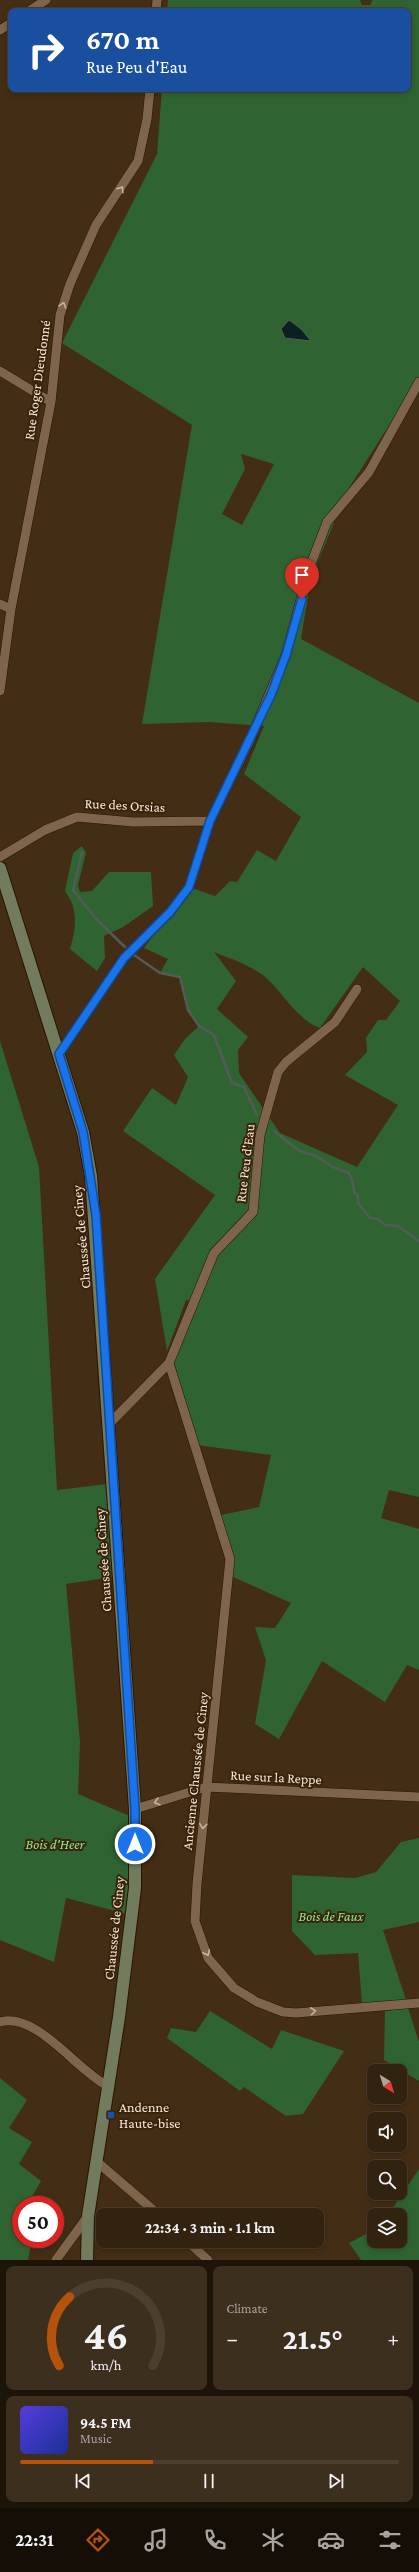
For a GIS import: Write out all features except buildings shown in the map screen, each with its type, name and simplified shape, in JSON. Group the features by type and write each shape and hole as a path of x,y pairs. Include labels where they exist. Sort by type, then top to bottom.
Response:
{"main road":[{"name":"Chaussée de Ciney","path":"0,868 83,1132 91,1176 110,1423 135,1809 135,1888 108,2086 88,2216 87,2260"}],"street":[{"path":"34,8 46,0"},
{"name":"Rue Roger Dieudonné","path":"0,691 11,609 51,402 60,315 70,284 96,225 138,162 147,119 150,92"},
{"path":"0,371 51,402"},
{"path":"59,1054 124,958 170,912 189,887 210,821 250,740 286,655 309,569 327,522 369,472 419,382"},
{"path":"0,604 11,609"},
{"name":"Rue des Orsias","path":"0,857 45,830 77,817 133,822 210,821"},
{"name":"Rue Peu d'Eau","path":"110,1423 169,1363 214,1253 253,1212 260,1135 278,1072 286,1062 335,1022 358,989"},
{"name":"Ancienne Chaussée de Ciney","path":"169,1363 230,1559 206,1787 195,1921 208,1958 224,1978 245,1996 283,2012 419,2003"},
{"name":"Rue sur la Reppe","path":"135,1809 206,1787 419,1797"},
{"path":"0,2014 5,2021 28,2025 41,2033 93,2078 108,2086"},
{"path":"96,2161 151,2208"},
{"path":"56,2260 88,2216"},
{"path":"195,2248 208,2260"}],"green space":[{"path":"168,0 360,0 362,5 370,5 373,0 419,0 419,379 327,522 334,523 311,578 301,639 419,703 419,1497 389,1490 381,1518 419,1529 419,1670 407,1665 385,1702 322,1661 279,1739 255,1724 266,1660 255,1627 275,1628 291,1603 231,1576 221,1515 259,1507 271,1455 197,1445 174,1362 197,1302 186,1300 167,1351 155,1279 215,1195 123,1131 152,1088 176,1105 188,1077 174,1055 185,1039 199,1026 188,1010 180,977 160,973 168,959 144,948 189,887 215,896 230,881 237,882 257,850 276,861 301,817 244,774 264,726 209,722 142,724 192,425 62,343 157,154 162,92 411,92 411,8 167,8","holes":["241,454 274,464 242,525 222,514 245,469","214,952 246,965 264,976 297,1012 311,1024 320,1028 363,967 400,1001 386,1020 378,1020 366,1038 367,1052 345,1075 398,1105 357,1167 280,1133 239,1073 238,1050 248,1037 217,1009 236,981"]},
{"path":"82,846 86,853 78,885 80,892 92,891 109,872 151,872 153,906 123,927 104,936 105,958 97,971 70,949 74,934 75,919 73,905 65,891 73,853"},
{"name":"Bois d'Heer","path":"0,1041 39,1167 57,1490 107,1484 112,1577 66,1584 80,1742 78,1794 132,1817 127,1914 66,1898 54,1962 0,1940"},
{"name":"Bois de Faux","path":"419,1838 419,1922 383,1930 406,2000 362,2004 358,1953 315,1955 292,1931 292,1875 355,1878 376,1872 401,1842"},
{"path":"408,2008 419,2042 419,2081 407,2074 407,2064 391,2064 384,2060 385,2011"},
{"path":"210,2011 272,2049 281,2030 344,2051 303,2114 286,2116 244,2087 240,2091 167,2038 171,2028 196,2032"},
{"path":"0,2078 27,2100 9,2128 32,2142 19,2164 41,2181 32,2196 12,2196 12,2248 30,2248 28,2260 0,2260"},
{"path":"419,2169 419,2260 361,2260 349,2243 367,2234 367,2248 407,2248 407,2208 393,2208 398,2200 407,2200 407,2187"}],"shaded area":[{"path":"289,320 301,329 311,341 285,338 281,329"}],"waterway":[{"path":"82,852 73,890 99,922 125,947"},
{"path":"134,955 160,973 180,977 188,1010 199,1026 214,1035 232,1083 244,1087 257,1115"},
{"path":"274,1131 298,1150 318,1157 333,1167 349,1173 353,1183 354,1192 358,1196 358,1203 370,1218 378,1219 385,1225 398,1226 419,1241"}],"place":[{"name":"Andenne Haute-bise","path":"111,2115"}],"route":[{"path":"135,1844 135,1809 96,1215 83,1132 59,1054 124,958 170,912 189,887 210,821 271,695 286,655 299,614 302,599"}]}
